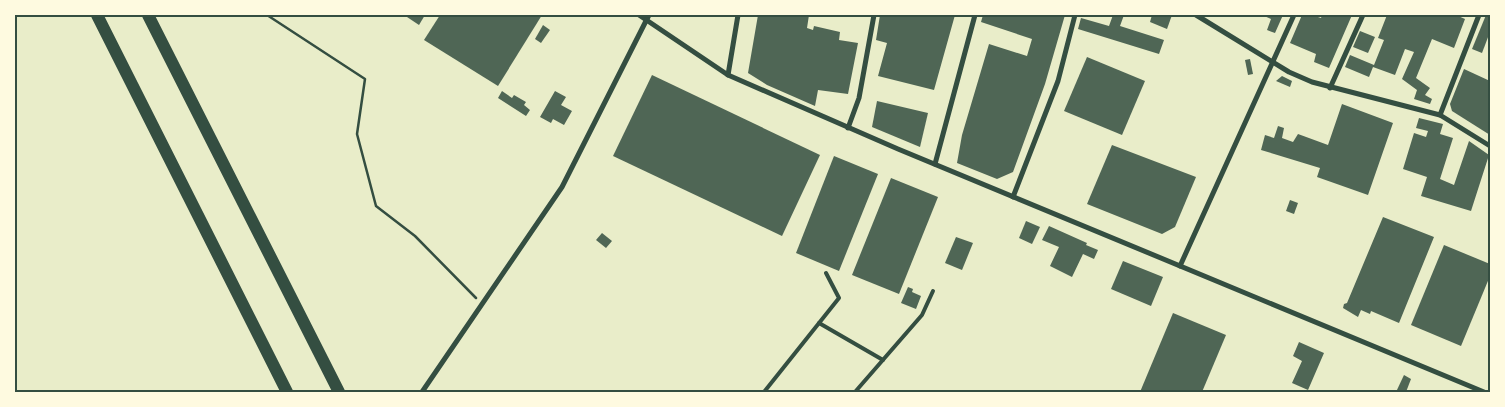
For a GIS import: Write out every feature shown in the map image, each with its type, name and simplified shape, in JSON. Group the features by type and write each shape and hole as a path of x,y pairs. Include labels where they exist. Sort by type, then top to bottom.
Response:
{"highway":[{"path":"97,15 287,392"},
{"path":"148,15 339,392"}],"street":[{"path":"639,15 648,18 728,75 848,128 1484,392"},
{"path":"728,75 738,15"},
{"path":"848,128 859,98 874,15"},
{"path":"935,164 975,15"},
{"path":"1013,197 1058,81 1075,15"},
{"path":"1196,15 1289,72 1330,88 1440,115 1490,146"},
{"path":"1180,266 1294,15"},
{"path":"1330,88 1363,15"},
{"path":"1440,115 1479,15"},
{"path":"422,392 562,186 648,18"}],"lane":[{"path":"764,392 839,298 826,273"},
{"path":"855,392 922,315 933,291"},
{"path":"819,323 883,360"}],"path":[{"path":"267,15 365,79 357,134 376,206 415,236 482,304"}],"building":[{"path":"404,15 425,15 419,25"},
{"path":"440,15 542,15 498,86 424,40"},
{"path":"758,15 809,15 807,28 813,30 814,26 840,32 839,40 858,43 848,94 818,90 815,106 767,85 748,73"},
{"path":"880,15 917,15 926,17 926,15 955,15 934,90 878,76 887,43 876,40"},
{"path":"983,15 1065,15 1045,84 1013,172 997,179 957,163 962,135 989,44 1027,56 1032,39 981,22"},
{"path":"1113,15 1124,15 1120,26 1164,40 1159,54 1078,29 1081,18 1109,26"},
{"path":"1152,15 1172,15 1167,29 1150,22"},
{"path":"1262,15 1283,15 1275,33 1267,30 1271,19"},
{"path":"1302,15 1312,15 1321,18 1322,15 1352,15 1329,68 1314,62 1316,54 1290,43"},
{"path":"1387,15 1456,15 1465,19 1454,48 1432,39 1416,78 1430,88 1425,95 1432,99 1430,104 1414,99 1417,90 1402,79 1414,52 1405,49 1395,75 1373,67 1369,77 1345,67 1350,55 1374,65 1384,40 1378,38"},
{"path":"1486,15 1490,15 1490,32 1482,53 1472,49"},
{"path":"543,25 550,30 541,43 535,39"},
{"path":"1360,31 1375,37 1368,53 1353,47"},
{"path":"1087,57 1145,81 1122,135 1064,111"},
{"path":"1250,59 1253,74 1248,75 1245,60"},
{"path":"1464,69 1490,81 1490,135 1452,111 1450,104"},
{"path":"652,75 820,155 782,236 613,156"},
{"path":"1282,76 1292,81 1290,87 1276,81"},
{"path":"502,91 512,98 514,95 526,102 524,105 530,110 526,116 498,98"},
{"path":"555,91 566,97 561,105 572,111 564,125 553,119 551,123 540,117"},
{"path":"877,101 928,113 920,147 872,127"},
{"path":"1342,104 1393,123 1368,195 1317,177 1320,168 1261,150 1265,135 1274,138 1278,126 1284,128 1282,138 1293,142 1298,134 1328,145"},
{"path":"1419,118 1443,124 1440,134 1453,138 1440,179 1454,185 1469,141 1489,155 1471,211 1421,196 1427,177 1403,169 1414,133 1426,137 1428,131 1416,128"},
{"path":"1112,145 1196,177 1175,227 1162,234 1087,204"},
{"path":"834,156 878,174 839,271 796,253"},
{"path":"891,178 938,197 899,294 852,275"},
{"path":"1290,200 1298,203 1294,214 1286,211"},
{"path":"1383,217 1434,237 1399,323 1371,311 1370,314 1361,310 1358,317 1343,308 1344,304 1347,303"},
{"path":"1026,221 1040,227 1032,244 1019,238"},
{"path":"1049,226 1098,250 1094,259 1083,254 1072,277 1050,266 1059,247 1042,240"},
{"path":"602,233 612,241 606,248 596,240"},
{"path":"956,237 973,243 962,270 945,263"},
{"path":"1444,245 1490,264 1490,276 1461,346 1411,325"},
{"path":"1123,261 1163,277 1151,306 1111,289"},
{"path":"908,287 913,289 912,292 921,296 916,309 901,303"},
{"path":"1173,313 1226,335 1202,392 1140,392"},
{"path":"1299,342 1324,353 1308,390 1292,383 1302,361 1293,356"},
{"path":"1404,375 1411,379 1406,392 1396,392"}]}
